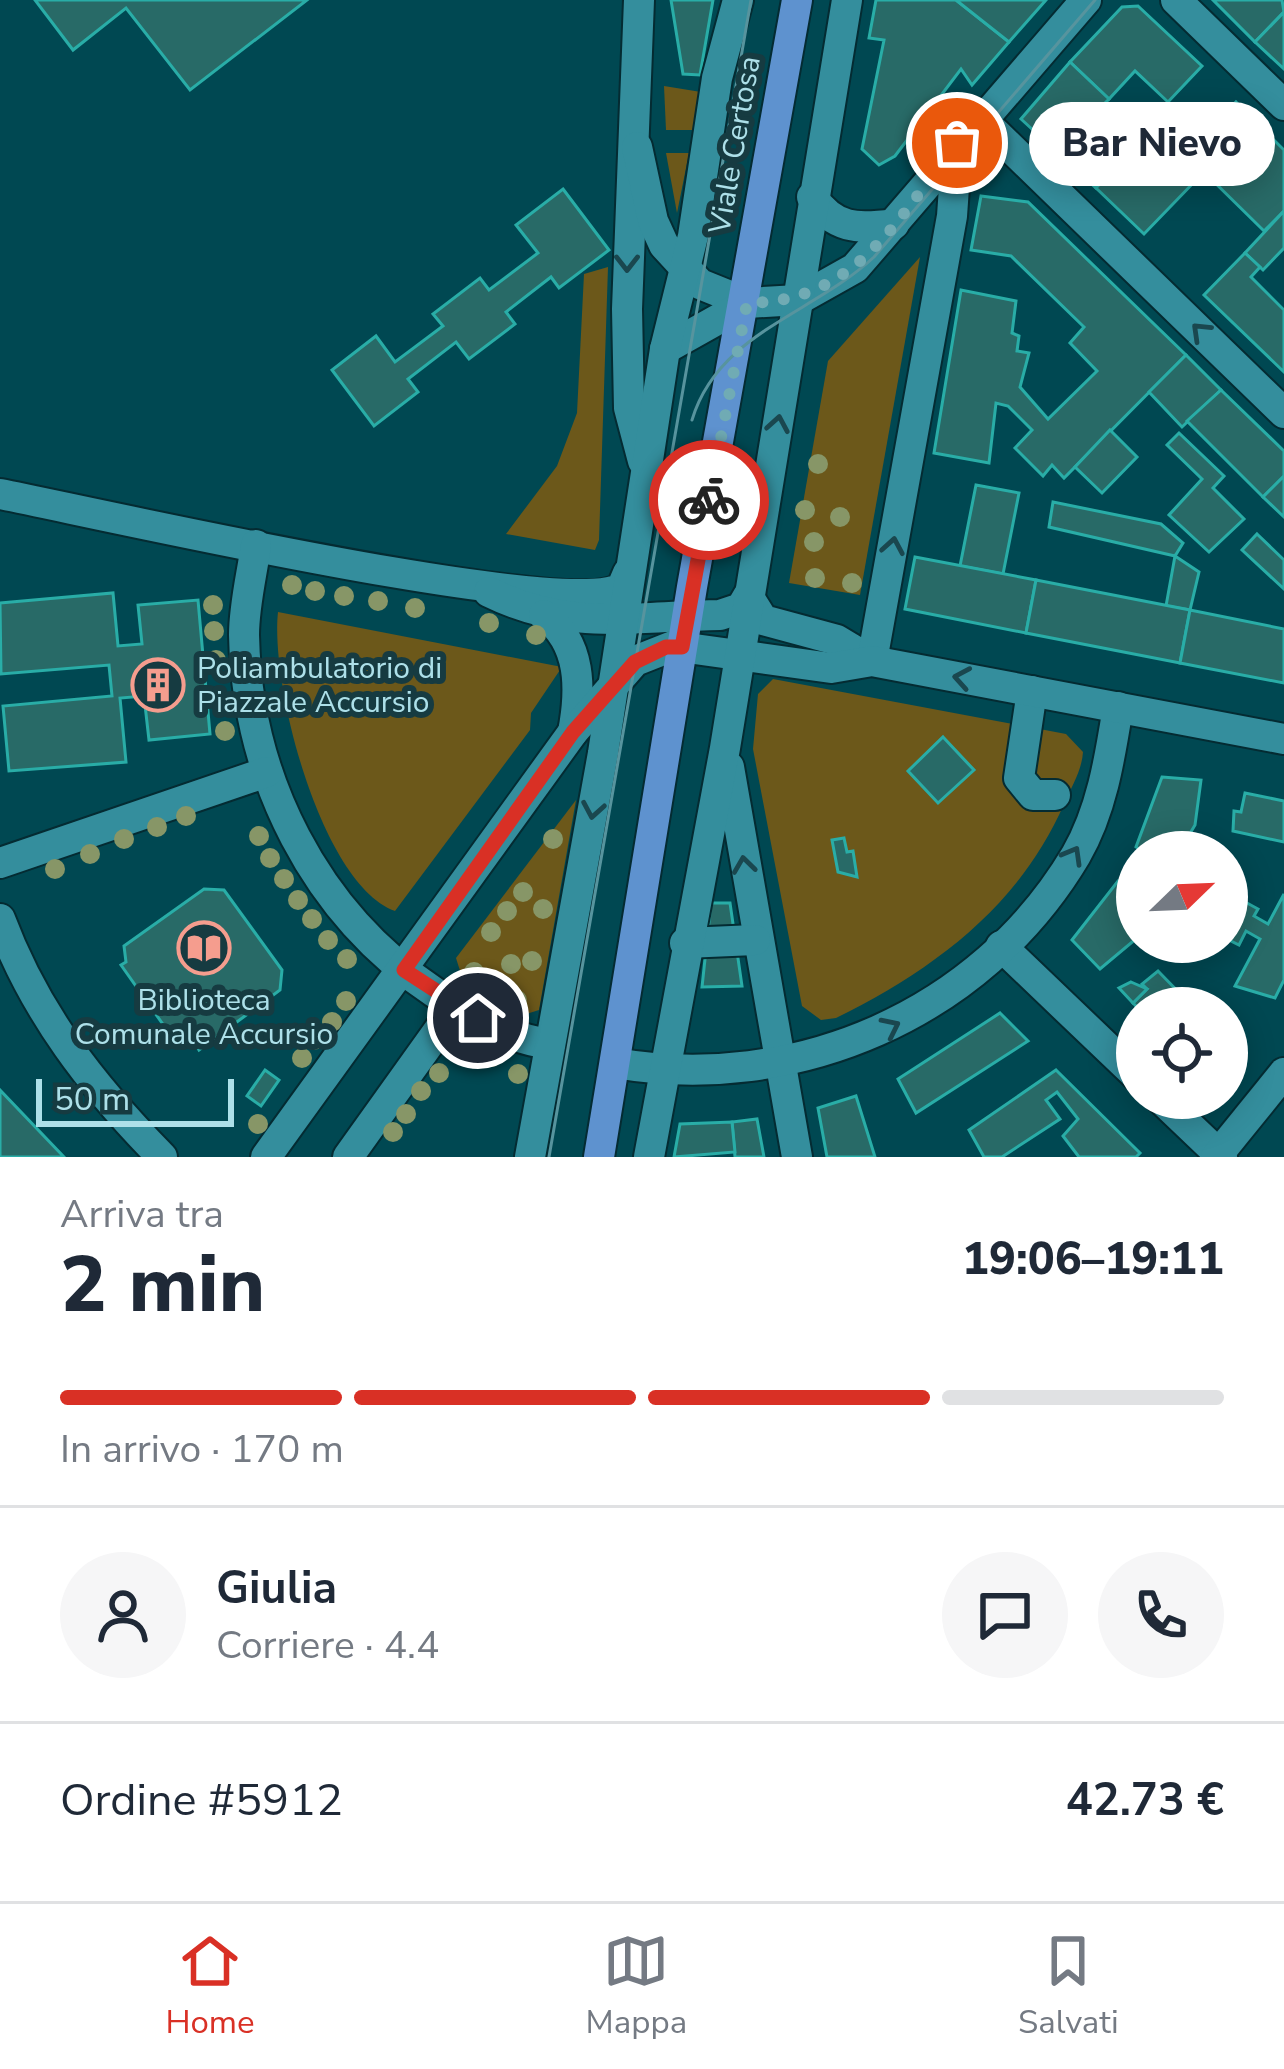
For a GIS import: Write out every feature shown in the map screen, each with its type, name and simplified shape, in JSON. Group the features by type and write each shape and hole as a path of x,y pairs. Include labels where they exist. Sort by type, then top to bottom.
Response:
{"main road":[{"name":"Viale Certosa","path":"615,1063 682,647 747,303 797,0"},
{"path":"599,1157 615,1063"}],"street":[{"path":"639,0 637,147 627,215 629,408 645,467"},
{"name":"Viale Certosa","path":"550,1044 603,753 665,349 717,78 738,0"},
{"path":"650,1157 725,748 812,196 848,0"},
{"path":"637,147 653,221 684,268 714,292 747,303 798,300 855,268 957,143 1086,0"},
{"path":"1177,0 1284,105"},
{"path":"980,118 1284,413"},
{"path":"872,661 952,216 957,143"},
{"path":"812,196 838,224 862,228 894,224"},
{"path":"665,349 747,303"},
{"path":"0,494 485,591 600,596 622,587 628,573"},
{"path":"256,544 244,631 248,687 267,772 314,872 375,945 456,1006 500,1030 550,1044 530,1157"},
{"path":"485,591 544,616 564,634 575,660 573,732"},
{"path":"748,596 763,620 837,640 872,661"},
{"path":"544,616 620,620 729,613 748,596"},
{"path":"266,1157 573,732 635,662 666,647 831,668 872,661 1284,739"},
{"path":"1032,691 1019,778 1033,795 1055,795"},
{"path":"615,1063 664,1071 780,1063 861,1041 923,1011 1001,946 1077,854 1105,783 1118,707"},
{"path":"725,748 755,940 797,1157"},
{"path":"0,863 267,772"},
{"path":"0,920 38,1004 77,1063 162,1157"},
{"path":"686,944 755,940"},
{"path":"1001,946 1116,1056"},
{"path":"348,1157 456,1006"},
{"path":"1181,1119 1219,1156 1284,1073"}],"shaded area":[{"path":"664,86 701,92 694,130 666,130"},
{"path":"666,153 689,153 677,213"},
{"path":"920,257 860,595 789,583 828,361"},
{"path":"608,267 599,540 595,550 506,534 557,466 577,413 584,274"},
{"path":"278,612 562,667 531,713 530,730 395,911 368,893 344,863 323,824 282,686"},
{"path":"773,679 1066,734 1083,752 1076,779 1045,841 998,904 939,956 836,1018 821,1020 802,1006 753,749 758,694"},
{"path":"576,800 539,1010 520,1016 462,977 456,958"}],"building":[{"path":"35,0 307,0 190,90 126,8 73,50"},
{"path":"671,0 713,0 700,75 683,74"},
{"path":"876,0 956,0 1009,42 972,85 961,69 895,156 879,165 862,149 884,40 869,38"},
{"path":"956,0 1046,0 1009,42"},
{"path":"1213,0 1282,0 1284,12 1255,42"},
{"path":"1138,6 1202,66 1168,102 1135,71 1109,99 1070,62 1122,7"},
{"path":"1284,12 1284,69 1255,42"},
{"path":"1070,62 1109,99 1069,139 1107,175 1096,188 1021,119"},
{"path":"1236,102 1254,120 1144,234 1096,188 1130,152 1159,181"},
{"path":"1254,120 1284,150 1284,211 1264,231 1204,172"},
{"path":"563,189 609,250 559,288 551,277 506,312 515,324 469,359 456,342 408,379 418,392 374,426 332,370 376,336 395,362 443,326 433,314 480,278 489,290 538,253 516,225"},
{"path":"981,196 1028,202 1186,355 1064,478 1052,465 1043,476 1015,448 1032,430 1008,406 996,403 989,463 934,453 961,290 1016,301 1012,333 1019,336 1017,351 1029,353 1020,387 1048,419 1097,371 1070,343 1084,327 1011,256 971,250"},
{"path":"1284,211 1284,248 1263,270 1245,253"},
{"path":"1245,253 1260,267 1251,277 1284,310 1284,372 1204,295"},
{"path":"1186,355 1221,390 1182,427 1149,392"},
{"path":"1221,390 1284,451 1284,476 1263,497 1187,421"},
{"path":"1110,430 1137,457 1102,493 1075,467"},
{"path":"1179,433 1224,476 1213,488 1244,519 1209,552 1169,515 1202,479 1167,445"},
{"path":"1284,476 1284,517 1263,497"},
{"path":"976,485 1019,493 1003,574 960,566"},
{"path":"1053,502 1161,524 1183,543 1175,556 1049,527"},
{"path":"1257,534 1284,560 1284,589 1242,550"},
{"path":"1175,556 1199,572 1190,610 1166,606"},
{"path":"915,557 1036,580 1026,633 905,609"},
{"path":"1036,580 1190,610 1180,663 1026,633"},
{"name":"Poliambulatorio di Piazzale Accursio","path":"113,593 118,646 142,644 138,605 198,600 210,734 149,740 144,696 120,698 126,762 9,771 3,706 112,696 109,665 1,674 0,603"},
{"path":"1190,610 1284,629 1284,683 1180,663"},
{"path":"943,737 974,770 938,803 908,771"},
{"path":"1162,777 1201,780 1191,831 1142,831"},
{"path":"1245,793 1284,801 1284,842 1233,831 1234,811 1241,812"},
{"path":"844,838 847,852 853,851 857,877 838,872 832,840"},
{"path":"1116,884 1116,956 1100,969 1072,940"},
{"path":"204,889 224,890 282,970 280,990 199,1050 195,1043 179,1047 121,965 126,962 124,946"},
{"path":"1284,894 1284,980 1275,998 1235,986 1260,939 1248,932 1248,904 1258,909 1254,916 1268,924"},
{"path":"711,903 730,903 742,986 702,987"},
{"path":"1158,971 1174,987 1145,987 1142,984"},
{"path":"1000,1013 1028,1041 916,1113 898,1079"},
{"path":"265,1070 279,1080 261,1106 247,1096"},
{"path":"1056,1070 1140,1153 1136,1157 1079,1157 1063,1136 1078,1119 1057,1092 1046,1100 1060,1119 1002,1157 984,1157 969,1130"},
{"path":"0,1090 64,1157 0,1157"},
{"path":"856,1096 875,1157 827,1157 818,1108"},
{"path":"757,1119 764,1157 735,1157 732,1122"},
{"path":"732,1122 735,1152 674,1157 680,1124"}],"tram line":[{"path":"549,1157 751,0"},
{"path":"692,420 705,390 745,345 874,257 1095,0"}],"way so far":[{"path":"709,500 747,303 798,300 828,288 855,268 957,143"}],"place":[{"name":"Bar Nievo","path":"957,143"},
{"name":"Poliambulatorio di Piazzale Accursio","path":"158,685"},
{"name":"Biblioteca Comunale Accursio","path":"204,948"}],"route":[{"path":"478,1018 404,970 573,732 635,662 666,647 682,647 709,500"}]}
